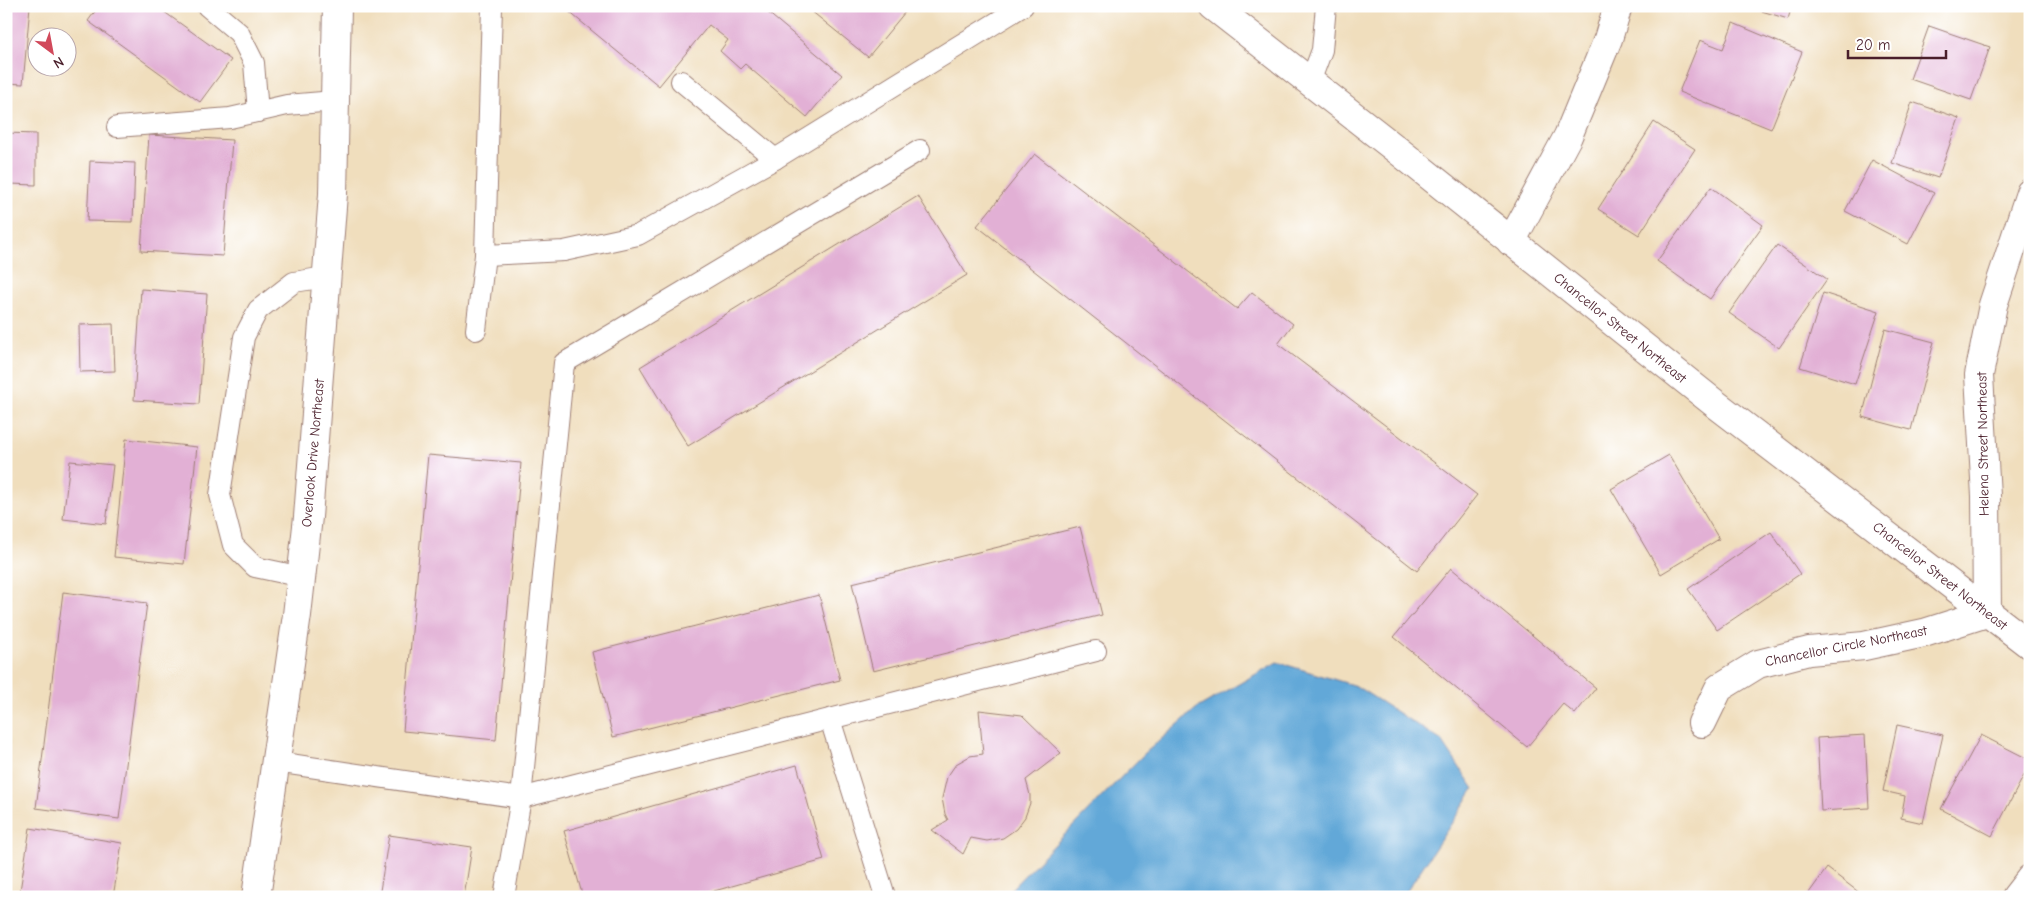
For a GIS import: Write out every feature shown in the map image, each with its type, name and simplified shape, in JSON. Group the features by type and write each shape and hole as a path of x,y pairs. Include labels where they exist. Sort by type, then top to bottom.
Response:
{"street":[{"name":"Overlook Drive Northeast","path":"256,897 302,577 308,517 332,194 337,6"},
{"name":"Chancellor Street Northeast","path":"1213,6 1713,402 2030,645"},
{"path":"1511,242 1568,136 1608,39 1618,6"},
{"name":"Helena Street Northeast","path":"1987,613 1986,496 1979,375 1993,305 2030,193"},
{"name":"Chancellor Circle Northeast","path":"1702,723 1719,688 1758,664 1809,652 1864,646 1924,633 1987,613"},
{"path":"2016,897 2030,879"}],"lane":[{"path":"206,6 239,33 254,63 258,112"},
{"path":"476,330 485,255 492,6"},
{"path":"1310,82 1322,50 1326,6"},
{"path":"485,255 564,251 638,235 775,159 1015,8"},
{"path":"681,81 775,159"},
{"path":"117,127 230,118 287,105 334,101"},
{"path":"504,897 521,798 564,363 920,150"},
{"path":"302,577 255,567 238,551 233,545 220,495 244,338 258,310 294,282 326,277"},
{"path":"276,762 521,798 1096,651"},
{"path":"830,719 885,896"}],"water":[{"path":"1277,662 1356,686 1442,741 1474,789 1403,897 1007,897 1013,887 1144,754 1197,708"}],"building":[{"path":"6,6 30,6 23,84 6,83"},
{"path":"99,6 156,6 231,60 200,102 88,21"},
{"path":"562,6 760,6 842,75 807,117 745,64 740,69 720,51 728,40 709,25 659,86"},
{"path":"805,6 910,6 868,57"},
{"path":"1745,6 1792,6 1788,19"},
{"path":"1733,23 1802,52 1771,129 1679,92 1700,40 1723,49"},
{"path":"1929,26 1990,47 1971,100 1910,79"},
{"path":"1912,102 1959,118 1938,178 1892,163"},
{"path":"1654,122 1695,149 1639,235 1598,209"},
{"path":"6,133 36,134 36,185 10,184 9,210 6,210"},
{"path":"149,135 232,140 223,256 141,251"},
{"path":"1035,154 1237,309 1252,292 1293,324 1278,344 1477,495 1417,571 977,226"},
{"path":"1872,160 1934,193 1908,244 1845,211"},
{"path":"90,161 135,163 133,222 87,221"},
{"path":"1711,187 1763,225 1710,299 1657,261"},
{"path":"918,196 967,275 688,446 640,367"},
{"path":"1777,245 1827,279 1779,348 1729,313"},
{"path":"141,289 207,294 199,404 134,400"},
{"path":"1823,293 1879,311 1855,384 1800,367"},
{"path":"113,324 115,371 80,372 79,325"},
{"path":"1885,329 1934,342 1911,430 1862,417"},
{"path":"126,439 197,447 184,564 114,557"},
{"path":"428,455 521,463 496,740 403,731"},
{"path":"1669,455 1719,539 1661,574 1611,489"},
{"path":"70,461 113,465 106,524 63,519"},
{"path":"1080,527 1102,615 873,671 852,583"},
{"path":"1771,532 1800,574 1717,630 1688,589"},
{"path":"1451,568 1596,688 1575,714 1563,704 1527,747 1394,637"},
{"path":"63,592 147,603 119,819 36,808"},
{"path":"819,595 840,680 613,737 592,652"},
{"path":"979,710 1022,715 1061,753 1026,780 1030,803 1025,817 1016,829 1003,838 987,841 971,838 963,854 932,830 948,820 942,798 947,777 956,764 970,756 983,754"},
{"path":"1897,725 1943,735 1923,823 1901,818 1905,796 1883,791"},
{"path":"1865,735 1869,808 1821,811 1817,738"},
{"path":"1981,735 2030,760 2030,764 1992,836 1941,809"},
{"path":"797,765 824,860 693,897 583,897 564,831"},
{"path":"30,828 122,843 113,897 19,897"},
{"path":"389,835 472,847 464,897 379,897"},
{"path":"1827,868 1865,897 1806,897"}]}
